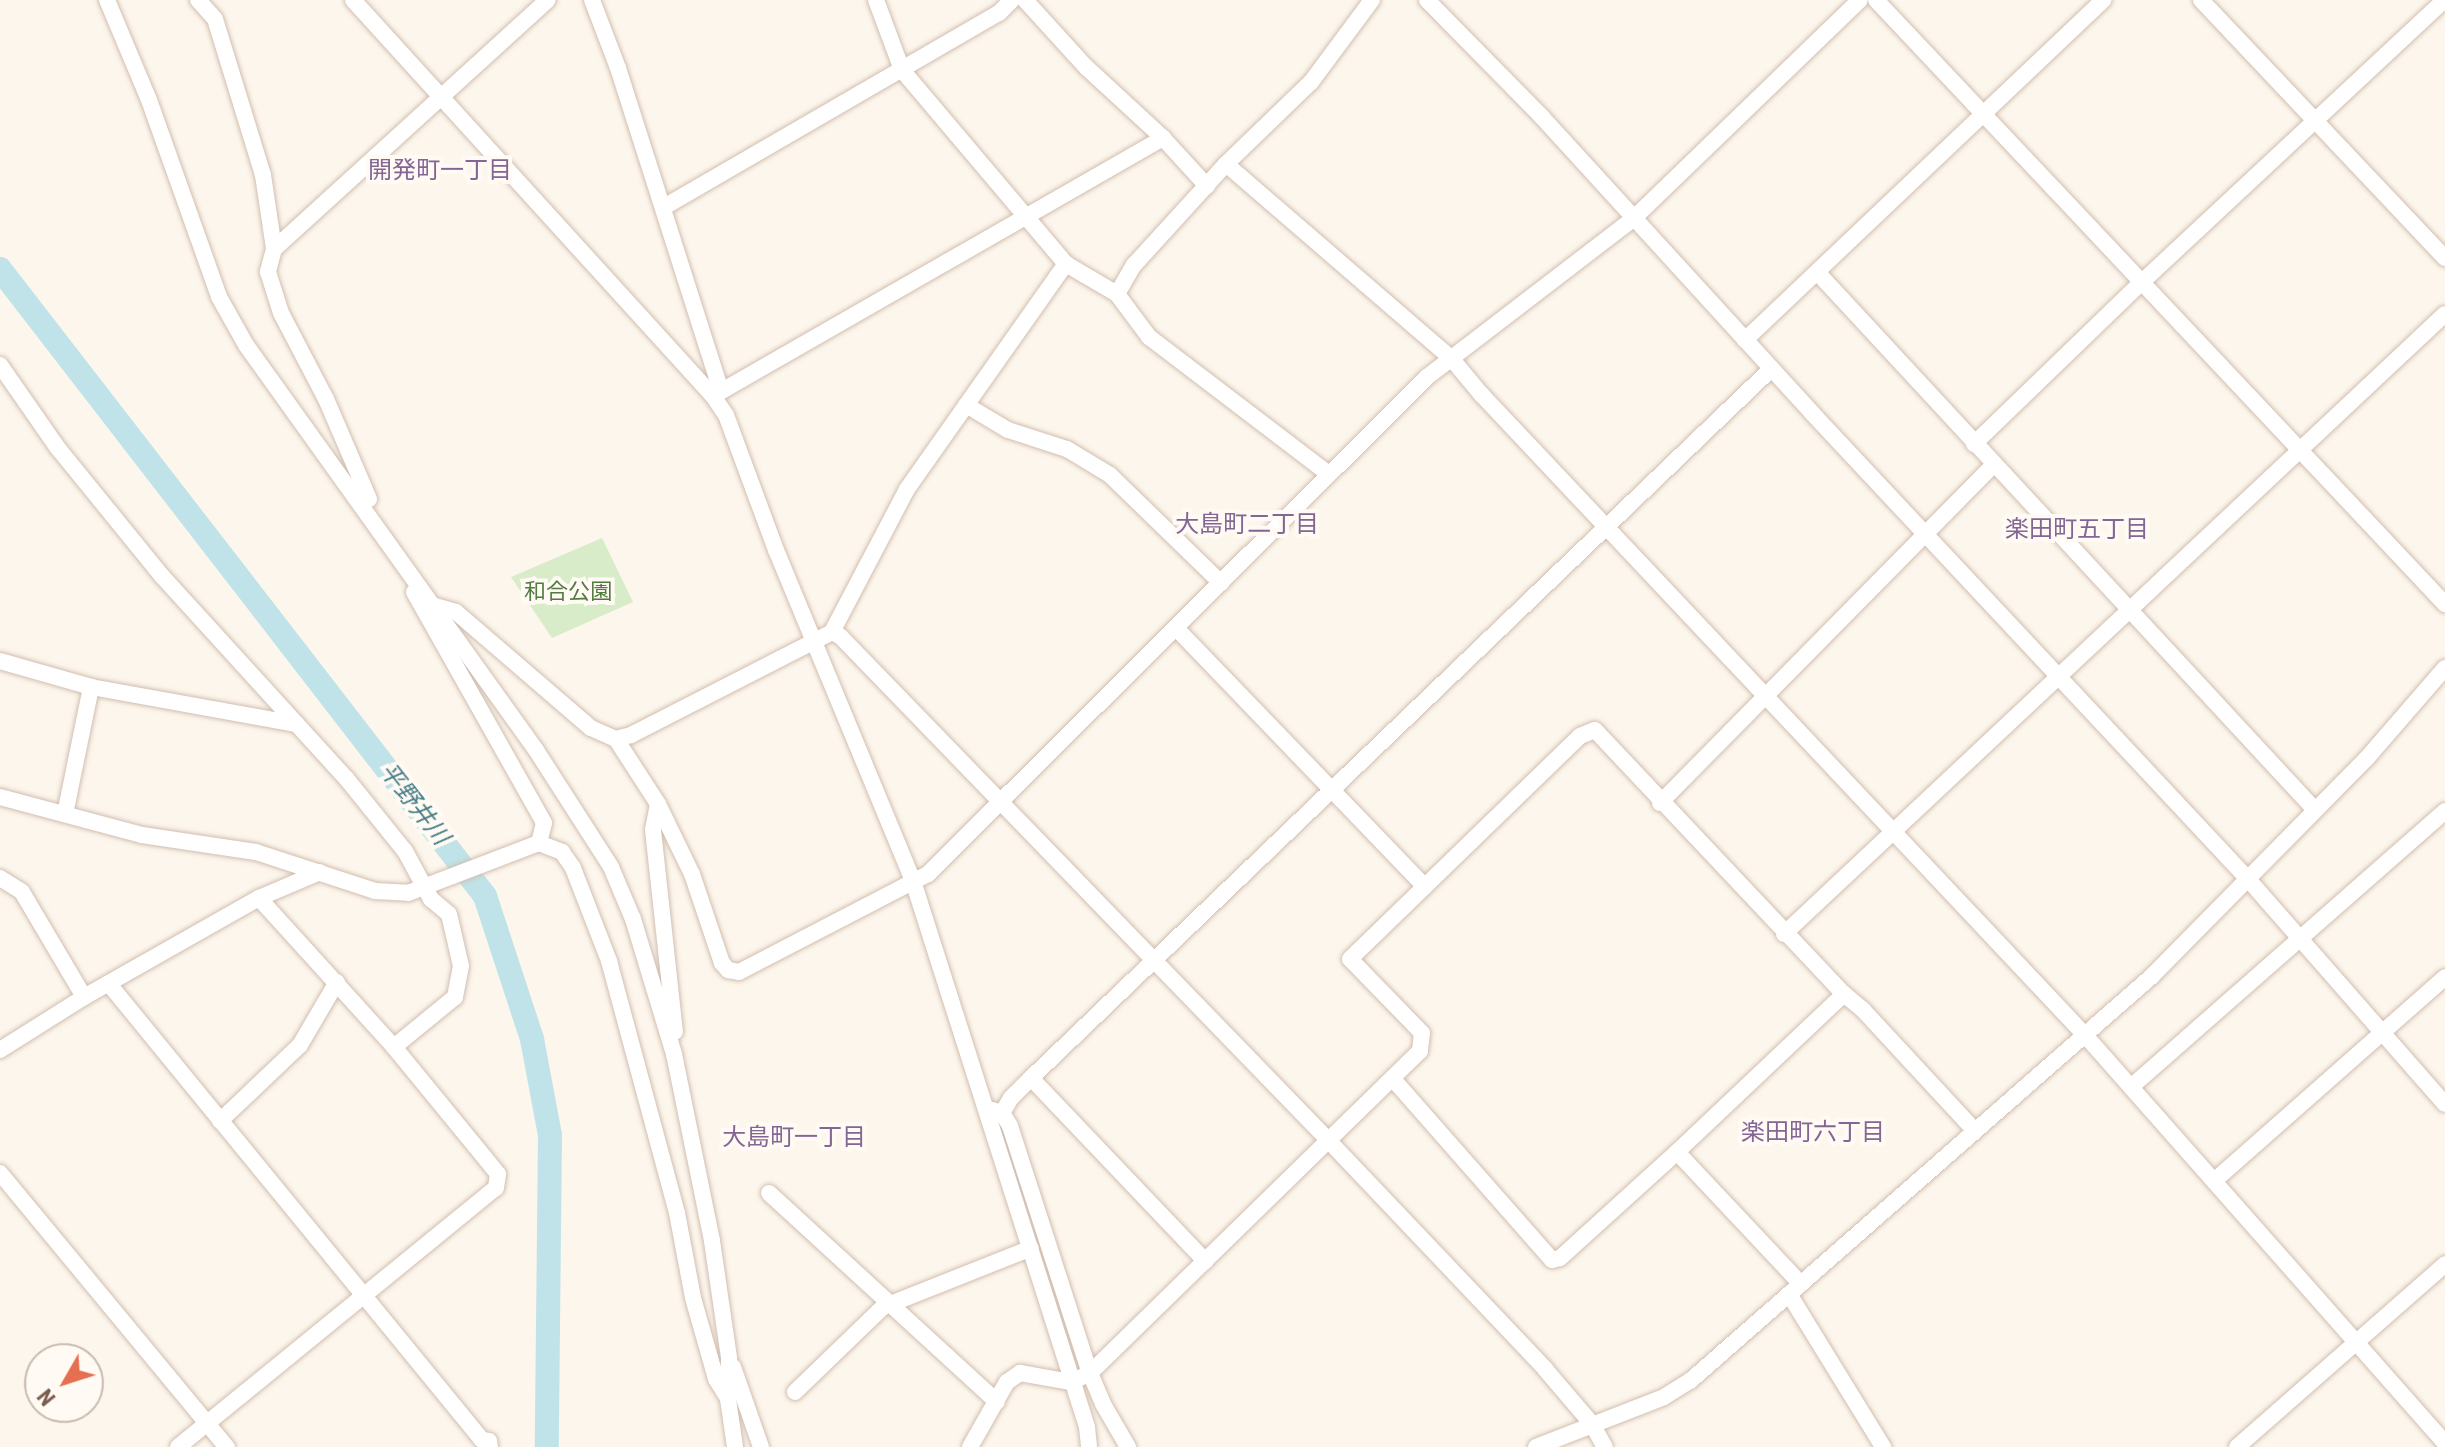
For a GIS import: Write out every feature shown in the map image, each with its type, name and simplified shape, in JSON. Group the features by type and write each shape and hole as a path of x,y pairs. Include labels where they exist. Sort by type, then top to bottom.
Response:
{"street":[{"path":"107,0 149,100 219,297 246,345 393,546 536,750 611,867 633,919 674,1054 712,1241 729,1358 728,1399 733,1444"},
{"path":"198,0 215,19 263,175 274,249 268,272 281,313 326,399 360,481 409,584 544,823 539,843"},
{"path":"353,0 717,393"},
{"path":"274,249 548,0"},
{"path":"592,0 664,207 717,393 776,550 913,881 994,1110 1031,1248 1087,1427 1089,1447"},
{"path":"876,0 902,70 1066,264 1117,294 1149,337 1329,474"},
{"path":"664,207 999,13 1012,0"},
{"path":"1025,0 1086,67 1163,138 1207,186"},
{"path":"1117,294 1134,265 1226,164 1311,82 1372,0"},
{"path":"1427,0 1541,116 1771,369 2247,878 2445,1104"},
{"path":"435,606 456,612 591,728 616,739 658,804 692,874 722,963 728,970 739,972 928,874 1427,377 1633,219 1860,0"},
{"path":"1876,0 2445,604"},
{"path":"1745,340 2103,0"},
{"path":"2201,0 2445,258"},
{"path":"1974,444 2141,283 2445,0"},
{"path":"717,393 1163,138"},
{"path":"1226,164 1451,358 2084,1034 2445,1443"},
{"path":"616,739 631,735 832,632 907,489 1066,264"},
{"path":"1817,272 2315,810"},
{"path":"1784,934 2445,314"},
{"path":"0,365 8,389 162,576 297,724 405,851 432,885 431,899 449,914 461,966 455,997 394,1047"},
{"path":"994,1110 1011,1098 1771,369"},
{"path":"966,405 1017,434 1067,449 1110,475 1221,583"},
{"path":"1660,803 1993,465"},
{"path":"1176,628 1425,887"},
{"path":"832,632 840,636 1329,1141 1592,1424 1605,1447"},
{"path":"0,661 91,687 297,724"},
{"path":"1536,1447 1664,1397 1690,1381 2152,976 2315,810 2445,668"},
{"path":"65,814 91,687"},
{"path":"970,1447 1007,1382 1020,1373 1071,1382 1090,1373 1420,1051 1422,1033 1350,959 1580,736 1595,730 1784,934 1864,1011 1975,1131"},
{"path":"0,797 142,835 256,852 375,891 408,893 539,843 562,852 573,868 609,961 677,1213 701,1325 716,1379 728,1399"},
{"path":"658,804 653,830 675,1027 674,1054"},
{"path":"2131,1087 2445,811"},
{"path":"0,1050 84,997 259,898 320,872"},
{"path":"0,878 22,892 84,997"},
{"path":"178,1447 362,1294 496,1188 498,1174 394,1047 259,898"},
{"path":"2214,1181 2445,977"},
{"path":"220,1121 300,1045 337,982"},
{"path":"109,984 482,1440 489,1441 490,1447"},
{"path":"1392,1078 1552,1260 1560,1258 1677,1152 1844,994"},
{"path":"1031,1078 1205,1261"},
{"path":"994,1110 1010,1126 1090,1373 1103,1404 1128,1447"},
{"path":"1677,1152 1795,1289 1883,1447"},
{"path":"0,1173 227,1447"},
{"path":"769,1193 997,1402"},
{"path":"795,1392 890,1304 1031,1248"},
{"path":"2237,1447 2445,1264"},
{"path":"729,1358 761,1447"}],"green space":[{"name":"和合公園","path":"602,538 633,602 552,638 511,577"}],"waterway":[{"name":"平野井川","path":"0,269 485,896 532,1039 550,1135 547,1447"}],"district":[{"name":"開発町一丁目","path":"440,171"},
{"name":"大島町二丁目","path":"1247,525"},
{"name":"楽田町五丁目","path":"2077,530"},
{"name":"楽田町六丁目","path":"1813,1133"},
{"name":"大島町一丁目","path":"794,1138"}]}
